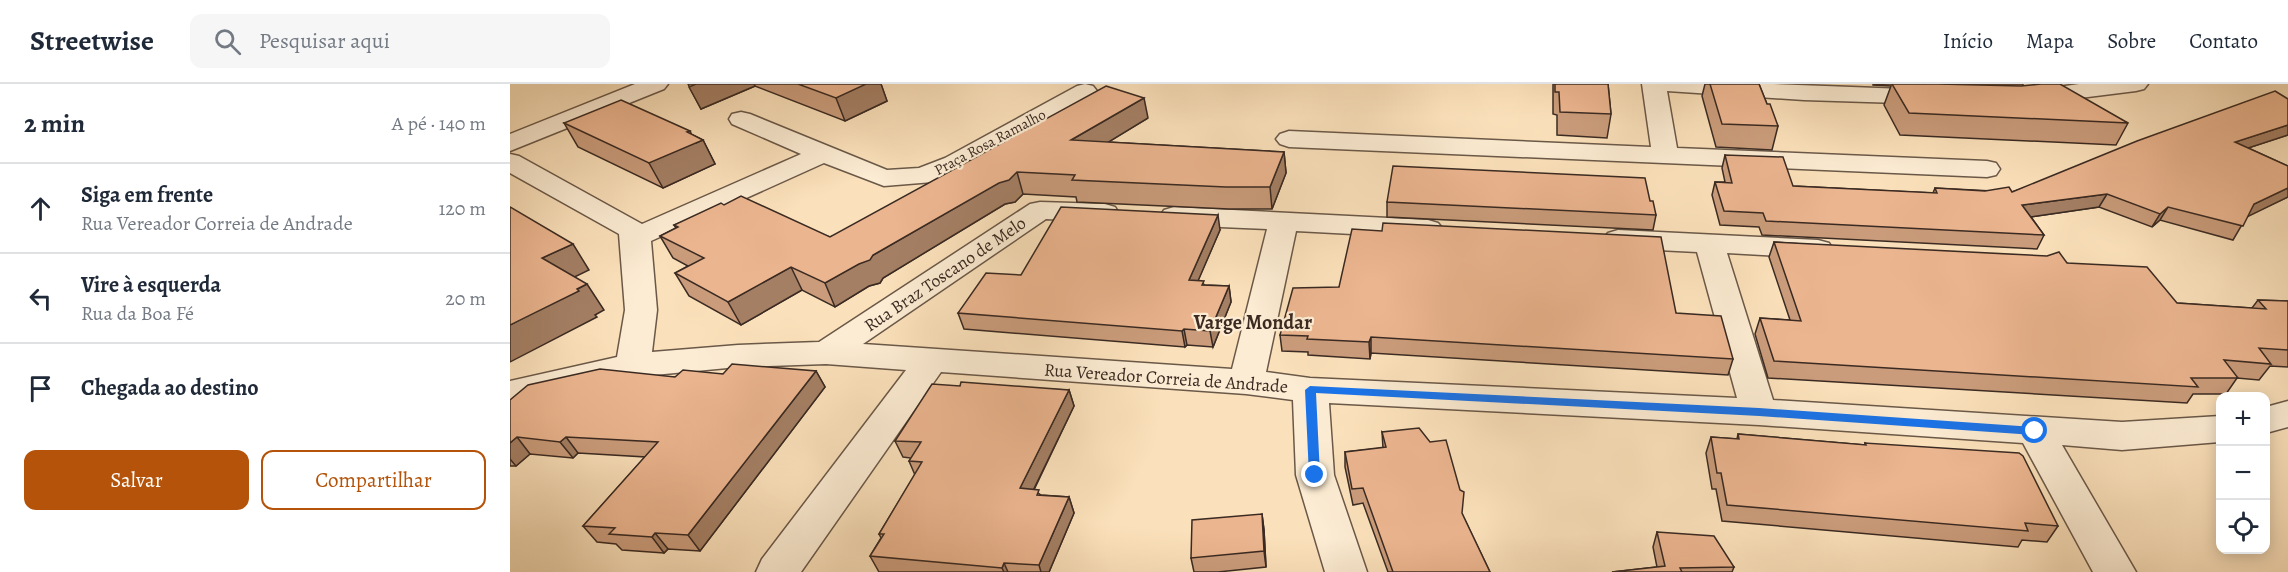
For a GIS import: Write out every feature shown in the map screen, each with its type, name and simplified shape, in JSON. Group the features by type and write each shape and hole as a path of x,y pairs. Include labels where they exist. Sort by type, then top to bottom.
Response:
{"street":[{"path":"510,142 656,84"},
{"path":"1654,84 1665,154"},
{"path":"1660,84 1804,93 1953,98"},
{"path":"2011,99 2136,84"},
{"name":"Praça Rosa Ramalho","path":"741,119 884,178 923,176 954,164 1085,91"},
{"path":"1289,139 1987,169"},
{"path":"636,237 823,154"},
{"path":"510,162 630,228 636,237 641,310 633,365"},
{"name":"Rua Braz Toscano de Melo","path":"826,353 1040,210 1460,231"},
{"path":"1246,382 1283,222"},
{"path":"1591,237 1850,250"},
{"path":"1709,243 1759,412"},
{"name":"Rua Vereador Correia de Andrade","path":"510,393 633,365 738,356 826,353 1246,382 1310,390 1759,412 2122,436 2216,429"},
{"path":"777,572 931,361"},
{"path":"1310,390 1315,475 1346,572"},
{"path":"2270,419 2288,414"},
{"path":"2035,431 2115,572"}],"building":[{"path":"798,84 866,84 836,98"},
{"path":"1555,84 1608,84 1611,114 1560,112 1559,92 1555,92"},
{"path":"1710,84 1759,84 1778,126 1722,124"},
{"path":"1892,84 2021,86 2060,84 2128,123 1909,113"},
{"path":"1106,86 1144,98 1071,140 1284,152 1270,187 1072,180 1075,175 1017,172 1009,180 999,183 873,255 870,260 825,283 791,267 728,302 675,273 704,258 660,236 678,227 674,225 741,196 830,237"},
{"path":"2275,91 2288,99 2288,125 2235,142 2288,166 2288,188 2254,204 2243,226 2168,207 2160,214 2107,194 2022,205 2044,235 1766,221 1763,213 1724,211 1715,182 1732,183 1725,155 1783,157 1793,186 1937,193 1935,188 1985,191 2009,187 2012,192 2137,141"},
{"path":"621,100 690,131 687,132 703,140 649,163 564,123"},
{"path":"1393,166 1645,178 1656,215 1387,202"},
{"path":"510,207 573,244 542,258 587,284 577,289 579,291 510,325"},
{"path":"1061,207 1218,215 1189,280 1204,281 1202,285 1229,286 1210,331 1184,329 1182,331 958,313 986,273 1021,275"},
{"path":"1383,223 1661,237 1676,313 1721,316 1733,359 1371,337 1369,342 1307,339 1308,336 1280,335 1293,288 1339,287 1352,229 1382,231"},
{"path":"1774,242 2047,256 2059,252 2067,263 2147,267 2177,303 2266,309 2258,300 2288,301 2288,350 2259,348 2271,364 2224,360 2238,378 2191,378 2198,387 1774,361 1760,318 1801,321"},
{"path":"732,364 816,371 688,535 655,533 652,537 609,534 615,528 583,526 658,442 566,437 560,442 517,437 510,443 510,400 528,385 600,369 675,377 683,370 723,374"},
{"path":"961,382 1069,390 1020,488 1039,490 1037,495 1069,497 1039,565 1004,563 1002,568 870,556 884,534 879,534 922,462 909,461 921,442 895,441 932,384 960,386"},
{"path":"1419,428 1430,442 1446,440 1460,490 1464,492 1462,513 1490,572 1393,572 1363,488 1352,489 1345,452 1386,447 1382,432"},
{"path":"1738,434 1866,445 1865,443 2019,453 2023,456 2058,526 2025,523 2028,531 1727,505 1721,473 1717,473 1711,437 1739,439"},
{"path":"1262,514 1264,551 1191,558 1192,520"},
{"path":"1657,532 1714,536 1734,567 1680,568 1682,572 1612,572 1665,566"}],"district":[{"name":"Varge Mondar","path":"1253,322"}],"route":[{"path":"1315,475 1310,390 1759,412 2035,431"}]}
